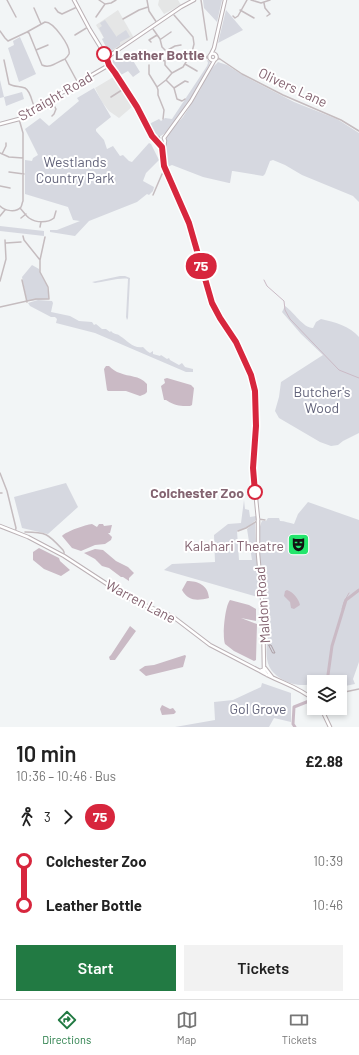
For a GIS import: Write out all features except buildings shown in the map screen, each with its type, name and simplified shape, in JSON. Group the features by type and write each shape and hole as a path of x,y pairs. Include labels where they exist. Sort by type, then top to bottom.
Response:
{"main road":[{"path":"74,0 88,27 106,56 109,65 125,88 151,134 157,140 158,144 162,145"},
{"path":"106,56 110,55 180,7 194,0"},
{"path":"157,140 166,134 191,101 210,65 225,1"},
{"name":"Straight Road","path":"0,124 19,119 109,65"},
{"name":"Maldon Road","path":"163,137 166,141 162,145 163,160 166,172 189,223 213,305 236,342 251,375 255,391 256,426 253,468 258,520 258,554 263,609 264,671 267,675"},
{"name":"Warren Lane","path":"0,526 16,532 64,556 130,599 172,616 210,645 267,675"},
{"path":"260,671 265,668 272,678"},
{"path":"267,675 296,687 307,695"},
{"path":"324,715 330,727"}],"street":[{"path":"7,0 16,17"},
{"path":"99,0 105,4 116,0"},
{"path":"147,0 150,13 157,23"},
{"path":"201,0 207,40"},
{"path":"235,18 247,0"},
{"path":"251,0 264,4"},
{"path":"264,4 270,0"},
{"path":"96,17 105,4"},
{"path":"264,4 265,8 270,14"},
{"path":"62,14 77,7"},
{"path":"123,19 148,7"},
{"path":"34,8 41,24"},
{"path":"55,8 62,14 63,19"},
{"path":"240,10 254,18"},
{"path":"267,16 273,13"},
{"path":"157,87 172,73 183,67 192,52 195,41 175,18 174,14"},
{"path":"233,16 237,21"},
{"path":"0,31 6,40 10,41 41,24 47,22 57,29 69,50 68,56 50,67 42,65 29,33 27,32"},
{"path":"75,35 88,27"},
{"path":"153,29 166,51 167,57 165,65 172,73"},
{"path":"166,30 168,34"},
{"path":"160,39 171,32"},
{"path":"149,40 157,35"},
{"path":"166,51 180,45 179,41"},
{"path":"36,50 48,45"},
{"path":"192,52 206,57 213,57"},
{"name":"Olivers Lane","path":"213,57 220,59 242,74 289,98 342,120 359,131"},
{"path":"155,62 157,58 165,61"},
{"path":"65,59 78,83"},
{"path":"4,60 9,84 25,88 28,91 35,109"},
{"path":"185,64 197,70"},
{"path":"149,65 150,74 157,87 165,118"},
{"path":"145,68 149,69"},
{"path":"166,80 174,88 176,97 182,102 185,99"},
{"path":"174,88 184,80 188,82"},
{"path":"111,97 125,88"},
{"path":"51,100 56,109 52,116"},
{"path":"19,119 23,133 24,174 23,200 20,208"},
{"path":"6,143 6,146 1,153 9,157 23,158"},
{"path":"9,172 24,174"},
{"path":"153,195 162,174 166,172"},
{"path":"0,186 10,188"},
{"path":"0,206 5,210 20,208"},
{"path":"20,208 31,219 41,222 49,222 54,218 56,211"},
{"path":"0,216 5,210"},
{"path":"21,218 26,214"},
{"path":"40,227 41,222"},
{"path":"23,236 24,240 40,260"},
{"path":"0,307 36,299 50,299 48,287 40,272 40,260 45,237"},
{"path":"0,281 5,266 5,240"},
{"path":"6,243 21,242"},
{"path":"0,265 5,266"},
{"path":"22,280 27,302"},
{"path":"0,473 7,491 16,532"},
{"path":"238,531 246,528 258,520 266,520"},
{"path":"25,532 39,532 48,535 63,550 64,556"},
{"path":"347,692 359,689"}],"shaded area":[{"path":"159,0 178,0 181,5 164,14 158,5"},
{"path":"118,10 134,38 110,55 102,39 104,38 96,25"},
{"path":"115,76 133,106 119,118 109,111 102,102 95,88"},
{"path":"106,366 109,366 119,373 141,379 147,384 147,392 140,396 126,391 108,391 104,369"},
{"path":"167,378 191,385 194,388 192,405 183,406 164,400 161,386 165,383 164,379"},
{"path":"92,524 97,527 99,524 103,524 104,526 112,525 110,533 108,533 112,537 111,540 105,544 95,545 81,551 72,548 62,536 76,528"},
{"path":"39,548 59,558 60,561 70,570 61,576 44,569 33,560 33,552"},
{"path":"95,549 103,550 116,561 128,567 134,573 129,578 129,581 109,568 102,566 95,559 84,553"},
{"path":"187,581 202,585 207,590 209,598 197,600 184,594 182,590"},
{"path":"287,590 297,598 300,605 294,609 291,608 290,602 284,596 285,591"},
{"path":"230,600 249,605 256,609 256,621 241,618 257,624 256,660 254,661 234,651 225,644 224,621"},
{"path":"130,626 136,631 115,660 110,660 109,657"},
{"path":"185,655 183,667 146,676 139,670 145,666 154,665"},
{"path":"162,705 170,709 173,708 176,712 174,714 162,715 160,709"}],"green space":[{"path":"203,0 222,0 217,22 204,8"},
{"path":"226,10 243,30 218,43"},
{"path":"105,20 117,37 126,30 130,37 120,42 120,45 109,52 102,39 104,38 99,28 102,26 100,23"},
{"path":"20,37 36,74 19,82 8,48 14,45 13,41"},
{"path":"129,54 140,72 133,77 128,71 119,76 110,62 119,57 122,60"},
{"path":"207,60 210,62 188,106 173,126 165,133 158,137 153,135 147,125 159,119 161,121 165,118 172,119 207,66"},
{"path":"218,62 227,65 244,76 294,102 337,119 359,133 359,202 353,196 302,175 273,160 270,161 263,176 232,171 230,183 203,177 172,165 167,167 165,152 166,138 170,131 183,117 200,90 209,71"},
{"path":"0,80 4,97 0,98"},
{"name":"Westlands Country Park","path":"94,88 111,117 96,129 104,140 107,149 113,146 120,156 123,155 132,162 149,143 151,144 159,160 146,173 143,181 154,187 153,191 137,202 89,221 75,236 50,232 50,230 57,230 80,221 73,220 68,207 25,194 25,160 32,161 33,158 38,155 25,129 40,118 49,126 79,101 77,98"},
{"path":"22,92 24,99 6,106 4,97"},
{"path":"0,226 44,231 44,236 0,231"},
{"path":"32,265 39,269 47,285 49,299 27,301 22,277"},
{"path":"120,276 130,278 127,320 128,279 117,279 95,283 92,282"},
{"path":"38,300 52,301 51,312 70,316 79,321 92,322 94,325 96,324 102,329 106,329 119,335 136,347 143,347 150,353 153,351 153,354 161,355 167,359 169,358 179,365 182,363 185,367 193,369 193,372 186,372 95,333 56,323 57,319 55,317 51,317 30,306 28,303"},
{"name":"Butcher's Wood","path":"285,306 302,323 309,327 313,328 316,322 321,319 346,327 359,337 359,433 338,445 331,446 320,442 279,418 275,411 281,382 323,355 301,334 282,312"},
{"path":"66,483 78,507 48,534 22,528 14,497"},
{"path":"244,500 245,509 249,510 250,517 256,516 256,520 246,528 237,531 239,560 252,560 247,529 255,522 256,553 261,598 164,570 172,564 215,562 214,535 228,524 241,523"},
{"name":"Colchester Zoo","path":"308,502 359,520 359,662 353,679 355,684 347,686 347,675 307,675 307,685 295,684 282,680 272,671 269,666 267,660 268,617 259,554 260,529 262,521 266,521 268,518 279,518 280,521 294,524 298,514"},
{"name":"Gol Grove","path":"262,683 291,693 291,722 274,718 269,727 175,727 215,720 214,702 233,700 261,687"}],"waterway":[{"path":"264,280 267,286 284,301 285,310 290,319 339,370 359,378"},
{"path":"328,675 332,646 346,600 359,590"},
{"path":"342,609 349,593"},
{"path":"295,727 293,724 294,707 307,702"}],"tram line":[{"path":"269,645 271,645 275,653 273,653 269,645"}],"bus line":[{"name":"75","path":"104,54 109,65 137,107 152,136 162,147 164,166 191,228 212,303 236,342 251,375 255,391 256,426 253,468 255,492"}],"place":[{"name":"Leather Bottle","path":"104,54"},
{"name":"Colchester Zoo","path":"255,492"},
{"name":"Kalahari Theatre","path":"299,545"}]}
